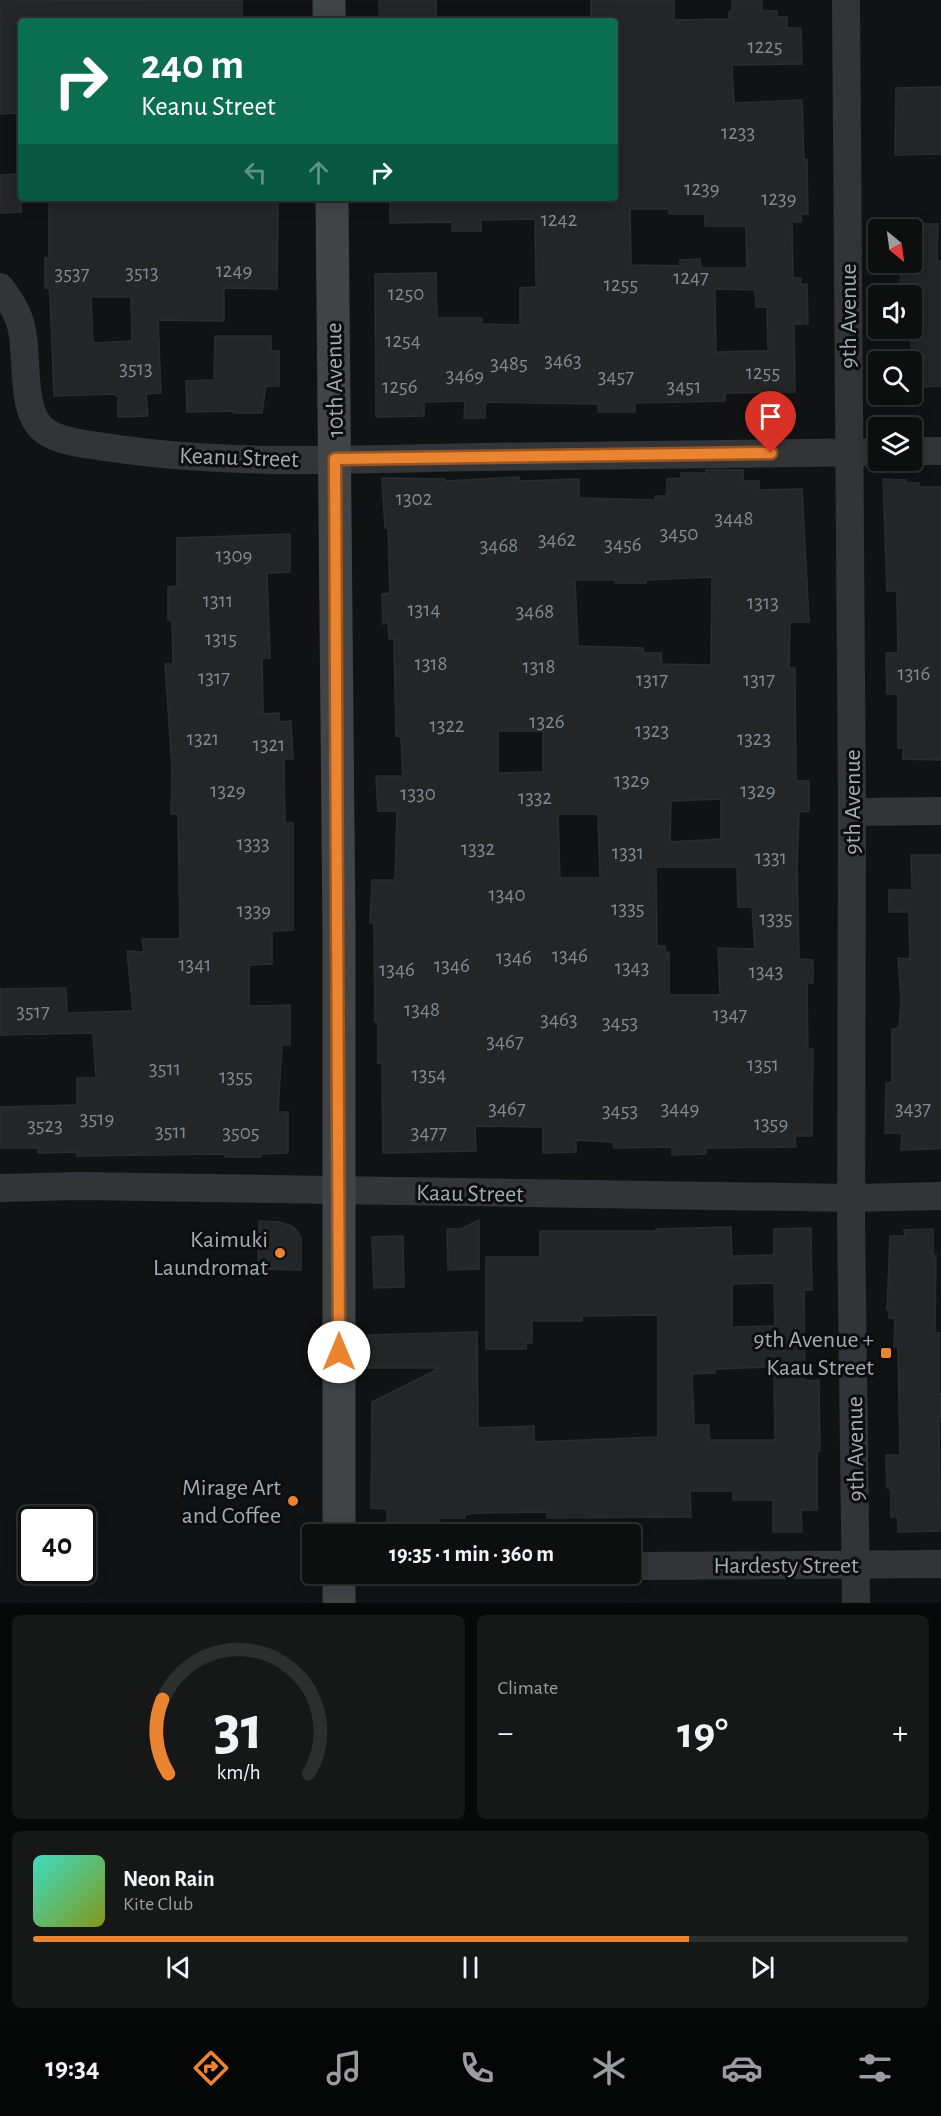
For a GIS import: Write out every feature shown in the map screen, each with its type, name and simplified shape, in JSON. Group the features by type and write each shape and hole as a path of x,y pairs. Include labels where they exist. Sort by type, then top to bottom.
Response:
{"street":[{"path":"329,0 330,18"},
{"name":"9th Avenue","path":"846,0 856,1603"},
{"name":"10th Avenue","path":"332,201 339,1524"},
{"name":"Keanu Street","path":"0,287 18,315 26,354 29,405 36,421 45,431 84,443 160,454 219,458 335,459 868,452"},
{"path":"922,451 941,451"},
{"path":"852,812 941,811"},
{"name":"Kaau Street","path":"0,1188 80,1186 339,1192 852,1198 941,1196"},
{"name":"Hardesty Street","path":"641,1566 941,1564"},
{"path":"339,1584 339,1603"}],"building":[{"path":"242,0 242,18 18,18 18,113 0,114 0,1"},
{"path":"379,0 436,0 436,18 379,18"},
{"path":"591,0 674,0 674,20 729,19 729,12 732,12 732,1 762,1 762,11 777,11 777,17 787,17 787,28 801,28 802,64 732,65 734,103 802,100 804,159 807,159 808,214 801,214 801,222 792,222 793,278 801,278 801,285 807,284 808,324 794,324 795,392 725,393 725,401 635,403 635,412 598,412 598,404 485,402 485,418 464,418 465,401 424,402 424,416 376,417 375,274 436,273 437,318 482,318 482,324 520,325 520,288 536,287 535,219 481,220 481,231 452,231 452,222 390,223 390,201 618,201 618,18 591,18","holes":["630,209 669,209 669,214 705,214 705,226 746,226 747,268 701,268 700,259 680,260 680,266 631,265","715,289 755,290 756,307 767,307 768,351 716,352"]},
{"path":"941,87 941,154 895,155 896,88"},
{"path":"18,174 18,201 21,201 21,212 0,213 0,175"},
{"path":"49,201 278,201 277,289 224,288 224,321 158,320 161,393 146,394 148,416 118,417 118,396 113,394 54,396 50,297 49,288 45,288 45,258 49,257","holes":["91,297 131,297 132,341 93,343"]},
{"path":"922,224 938,224 937,261 941,261 941,386 922,387 922,351 911,351 911,341 923,341 922,285 900,285 901,273 922,273"},
{"path":"215,336 271,336 271,351 279,351 279,386 266,386 262,413 187,412 186,381 214,380"},
{"path":"706,470 743,470 743,481 759,481 759,490 802,489 809,622 790,622 789,668 795,668 796,781 809,781 809,811 799,812 797,868 799,959 813,960 813,983 807,983 808,1049 813,1049 812,1136 795,1136 796,1147 706,1148 706,1154 672,1155 672,1147 614,1148 613,1142 576,1140 576,1152 543,1153 543,1127 475,1126 476,1151 383,1153 382,1063 378,1063 378,1022 375,1022 374,923 370,923 372,880 395,880 397,811 378,811 376,776 403,776 401,737 396,736 394,639 389,639 388,623 383,624 382,594 390,593 388,528 385,528 382,478 445,479 445,481 519,477 519,481 579,479 579,498 655,500 655,496 667,496 667,479 681,478 681,473 706,473","holes":["712,577 711,665 662,664 661,653 644,653 643,648 578,646 575,580 615,580 615,583 646,583 646,580","498,731 543,731 543,772 498,773","721,799 721,839 670,842 671,801","558,814 598,814 600,878 560,878","656,867 737,867 738,907 752,907 755,949 718,948 720,995 669,995 669,952 666,953 665,946 657,946"]},
{"path":"883,479 906,480 906,483 919,483 919,487 941,487 941,760 903,759 903,748 898,748 898,694 887,694 886,653 898,653 897,591 887,591"},
{"path":"290,534 290,572 267,573 270,658 262,658 263,714 279,713 279,722 291,721 293,759 284,759 285,823 293,823 293,930 272,931 272,964 249,965 249,1006 290,1005 290,1045 282,1045 278,1112 288,1112 288,1153 261,1154 261,1157 225,1157 225,1154 77,1156 77,1152 38,1153 38,1148 0,1148 0,1107 77,1105 77,1078 96,1078 93,1033 0,1035 0,989 66,988 67,1013 133,1011 127,951 144,952 142,939 180,939 178,814 171,814 172,767 165,664 173,664 172,620 168,620 168,587 177,586 177,538"},
{"path":"911,855 941,855 941,1148 901,1150 902,1133 885,1133 886,1083 892,1083 892,1029 899,1028 901,1000 898,958 910,959 909,912 889,912 889,890 912,890"},
{"path":"479,1220 479,1269 448,1270 447,1229 461,1229"},
{"name":"Kaimuki Laundromat","path":"259,1221 279,1222 292,1226 297,1231 301,1238 301,1270 258,1269"},
{"path":"731,1227 732,1256 774,1255 774,1229 811,1228 812,1290 804,1290 805,1381 819,1380 820,1451 817,1452 817,1510 801,1510 802,1532 773,1532 773,1500 733,1500 733,1491 690,1491 691,1517 547,1518 547,1512 477,1513 464,1515 465,1518 439,1518 440,1523 401,1524 401,1522 387,1522 387,1509 371,1508 372,1402 440,1368 368,1368 368,1335 477,1332 478,1428 534,1426 534,1442 658,1437 658,1315 582,1316 582,1321 532,1321 532,1343 526,1343 526,1349 486,1349 486,1257 540,1257 540,1231 656,1231 656,1229","holes":["774,1283 775,1326 732,1327 732,1284","774,1367 775,1440 709,1440 709,1425 694,1425 692,1374 715,1373 714,1369"]},
{"path":"933,1229 933,1256 936,1256 935,1333 939,1333 939,1394 941,1394 941,1417 939,1417 940,1531 898,1532 898,1517 891,1517 891,1488 887,1488 886,1455 900,1455 898,1346 894,1347 895,1318 889,1318 889,1310 887,1310 890,1236 905,1236 904,1230"},
{"path":"403,1236 404,1287 374,1288 372,1237"}],"place":[{"name":"Kaimuki Laundromat","path":"280,1253"},
{"name":"9th Avenue + Kaau Street","path":"886,1353"},
{"name":"Mirage Art and Coffee","path":"293,1501"}],"route":[{"path":"339,1352 339,933 335,459 771,453"}]}
